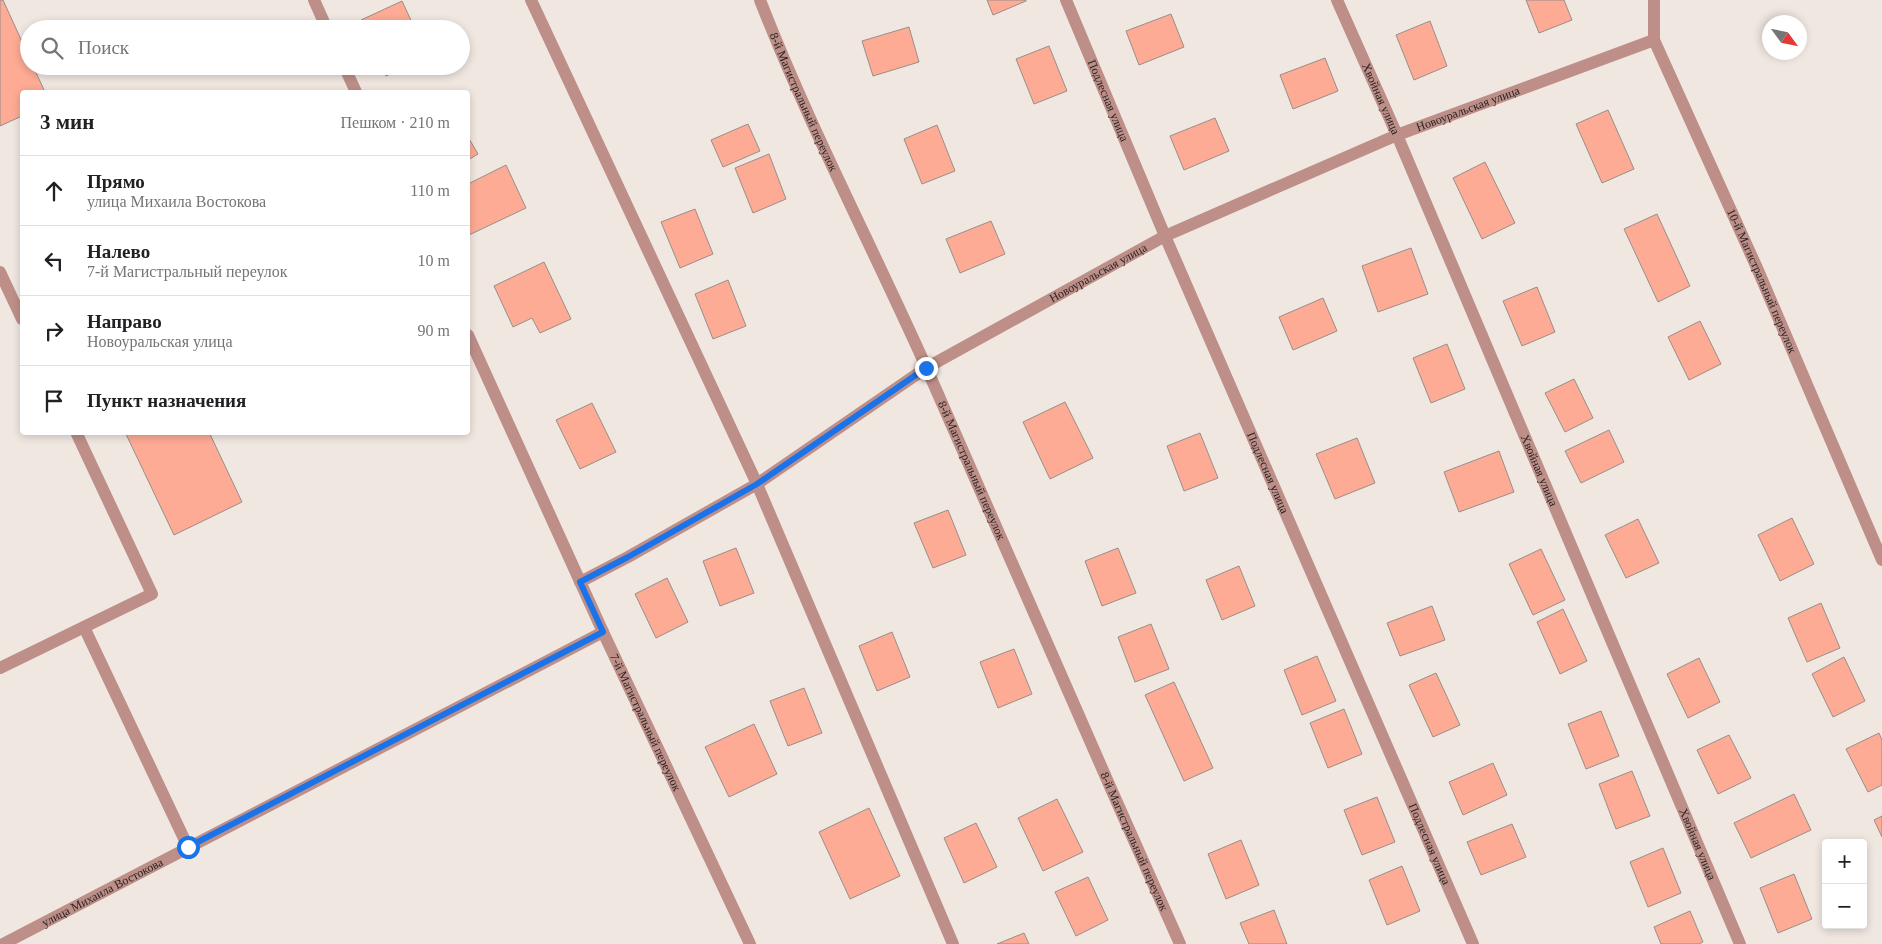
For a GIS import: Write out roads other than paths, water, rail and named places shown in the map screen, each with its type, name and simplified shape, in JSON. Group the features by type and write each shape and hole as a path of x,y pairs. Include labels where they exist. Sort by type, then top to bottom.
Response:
{"street":[{"path":"314,0 323,20"},
{"path":"530,0 757,484 953,944"},
{"name":"8-й Магистральный переулок","path":"760,0 781,56 926,368 1089,742 1180,944"},
{"name":"Подлесная улица","path":"1066,0 1165,236 1473,944"},
{"name":"Хвойная улица","path":"1337,0 1397,135 1740,944"},
{"name":"10-й Магистральный переулок","path":"1654,0 1654,40 1753,259 1882,560"},
{"name":"Новоуральская улица","path":"580,582 757,484 926,368 1165,236 1397,135 1654,40"},
{"path":"348,75 355,90"},
{"path":"0,272 20,315"},
{"name":"7-й Магистральный переулок","path":"470,339 603,632 750,944"},
{"path":"0,668 152,594 77,435"},
{"path":"84,627 188,847"},
{"name":"улица Михаила Востокова","path":"2,944 603,632"}]}
